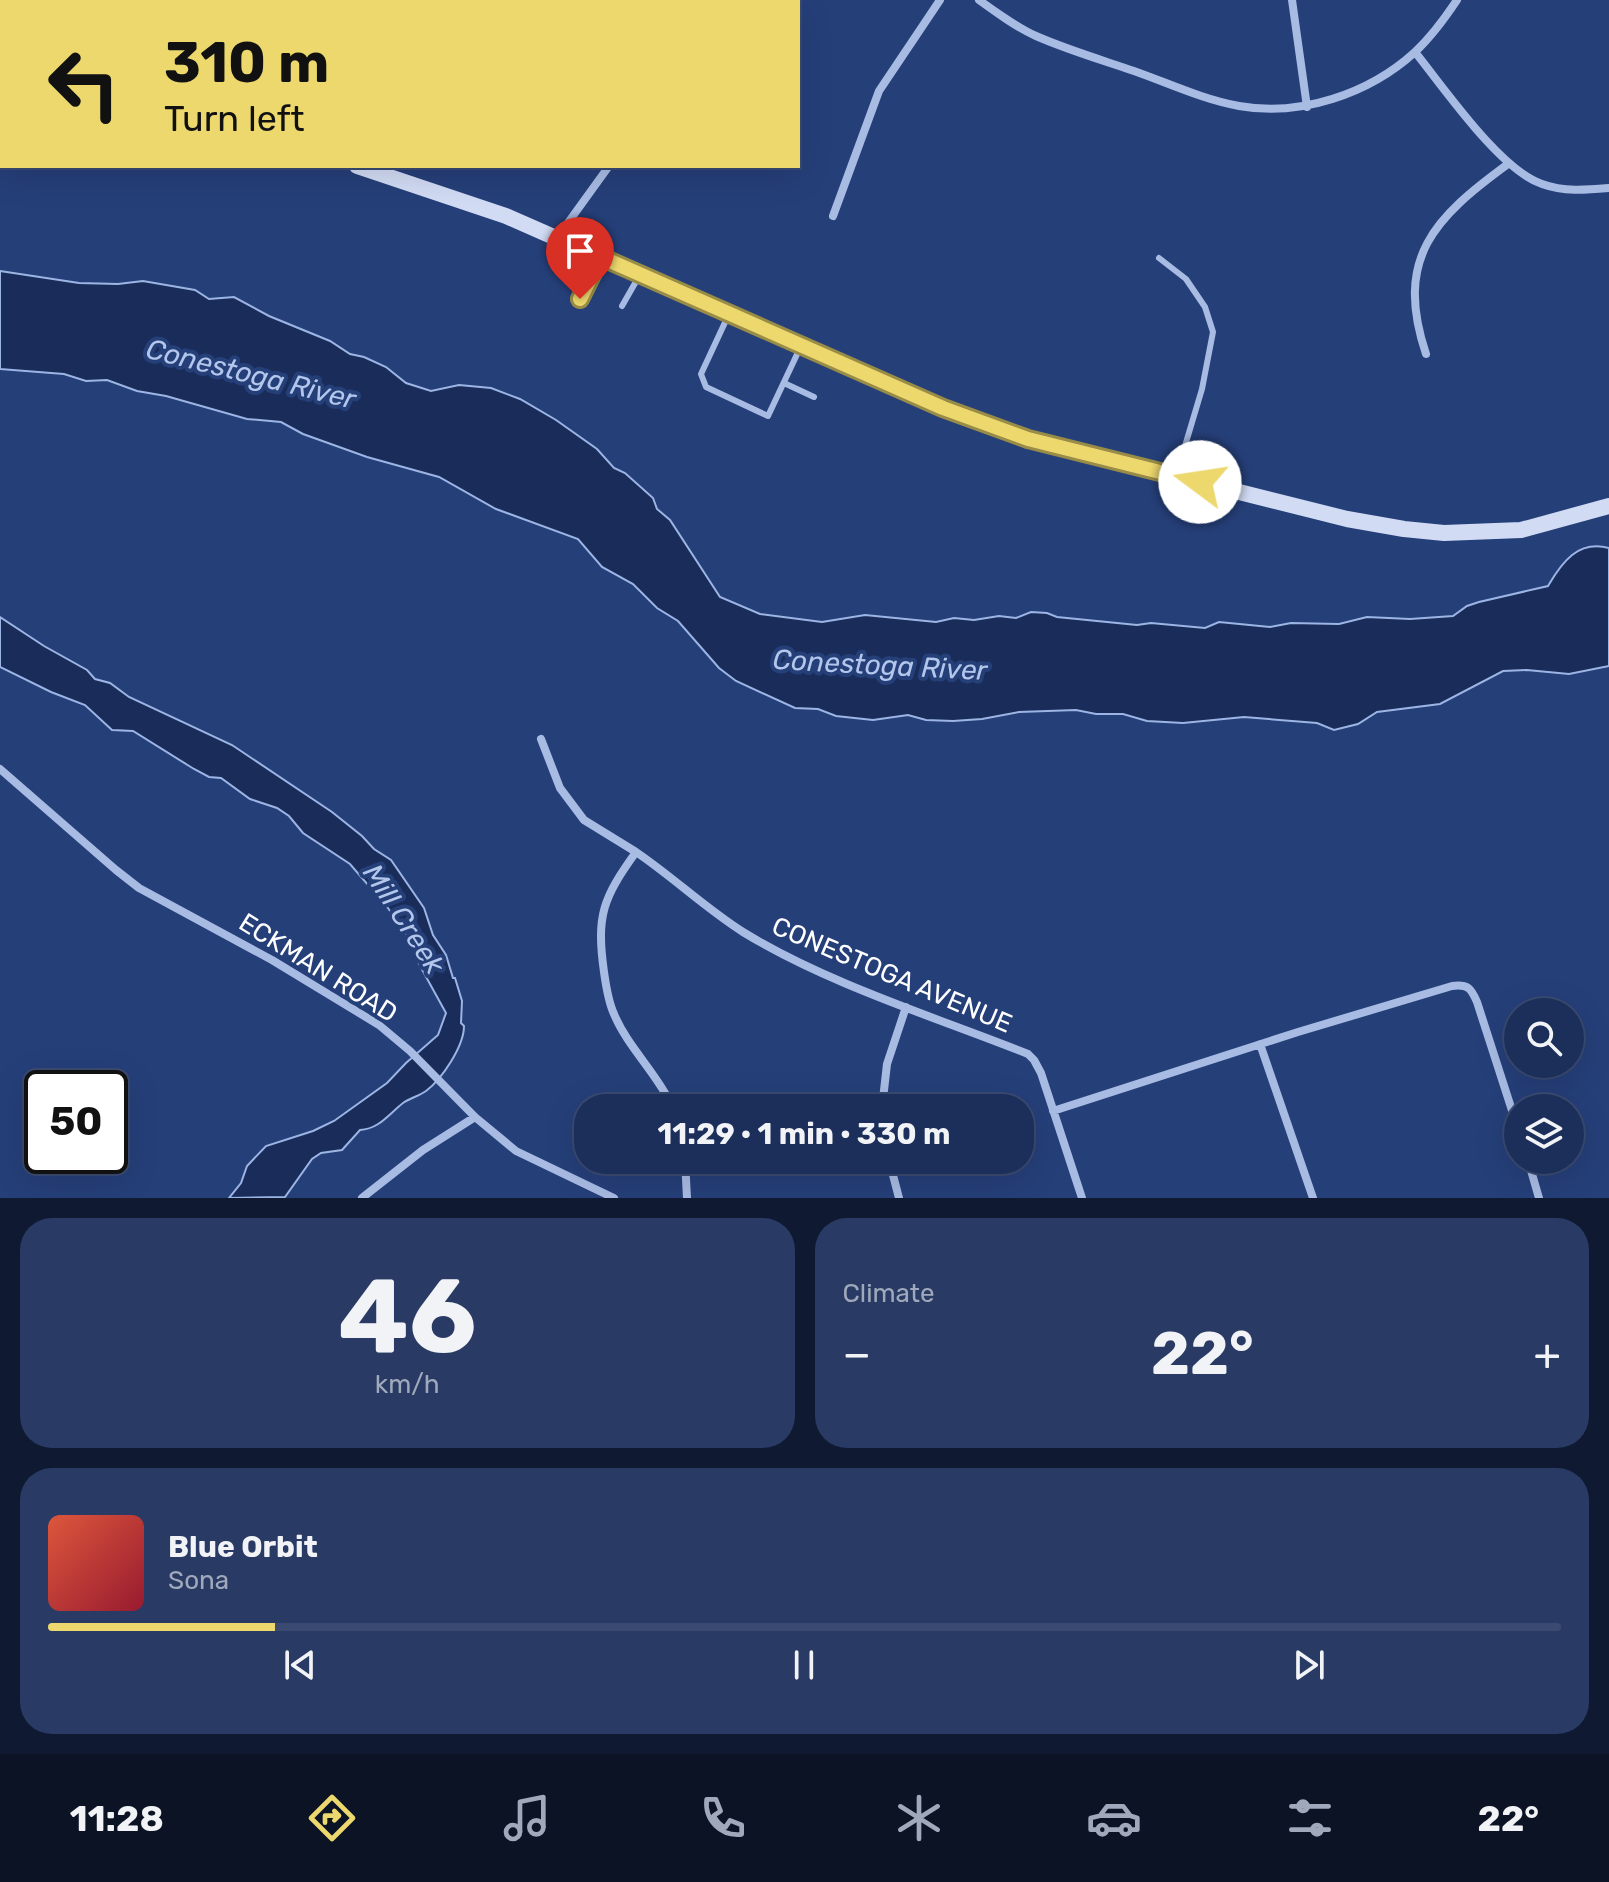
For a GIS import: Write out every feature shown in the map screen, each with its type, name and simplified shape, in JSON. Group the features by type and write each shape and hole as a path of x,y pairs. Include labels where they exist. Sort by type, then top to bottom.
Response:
{"main road":[{"path":"363,168 454,196 557,238 943,408 1028,439 1347,519 1404,529 1444,533 1521,530 1609,506"}],"street":[{"path":"833,216 879,91 940,0"},
{"path":"979,0 1034,35 1223,102 1257,108 1307,107 1363,87 1390,72 1415,52 1457,0"},
{"path":"1292,0 1307,107"},
{"path":"1415,52 1508,164 1528,178 1559,189 1609,188"},
{"path":"1426,354 1413,297 1426,245 1439,222 1465,195 1508,164"},
{"path":"557,238 608,168"},
{"name":"CONESTOGA AVENUE","path":"541,739 560,788 584,820 636,852 744,932 830,975 1028,1054 1041,1073 1082,1198"},
{"name":"ECKMAN ROAD","path":"0,769 139,888 364,1014 410,1051 475,1117 516,1151 614,1198"},
{"path":"636,852 608,896 602,912 600,933 606,986 614,1014 666,1094"},
{"path":"1053,1111 1260,1044 1464,985 1471,989 1506,1094"},
{"path":"882,1094 887,1064 906,1007"},
{"path":"1260,1044 1313,1198"},
{"path":"362,1198 423,1150 475,1117"},
{"path":"686,1174 687,1198"},
{"path":"893,1174 899,1198"},
{"path":"1532,1174 1539,1198"}],"lane":[{"path":"580,299 601,257"},
{"path":"1159,258 1186,279 1205,307 1213,332 1202,389 1176,476"},
{"path":"622,306 639,275"},
{"path":"729,314 701,374 706,387 768,416 801,345"},
{"path":"784,383 814,397"}],"water":[{"name":"Conestoga River","path":"0,271 79,283 143,281 195,290 209,299 234,297 269,316 330,341 350,354 386,367 406,383 431,391 459,385 491,388 520,399 597,449 614,468 625,473 653,498 657,509 670,520 720,597 760,614 822,622 865,615 936,622 954,618 1016,618 1031,612 1137,625 1151,623 1205,628 1219,622 1270,627 1291,623 1339,624 1367,617 1410,619 1453,616 1479,602 1548,586 1572,555 1598,546 1609,548 1609,666 1569,674 1503,671 1440,704 1377,712 1358,724 1334,730 1317,723 1244,717 1183,723 1076,710 1019,712 953,721 926,720 908,715 873,720 836,716 818,709 795,708 736,681 719,668 678,621 657,608 633,584 602,567 578,539 496,509 439,477 367,457 303,434 281,422 247,419 137,391 107,380 86,381 64,374 0,369"},
{"name":"Mill Creek","path":"0,617 87,670 95,679 110,683 129,697 232,745 332,812 391,860 424,908 433,935 446,955 462,1001 461,1023 464,1026 456,1052 426,1091 403,1103 378,1124 360,1130 342,1150 321,1153 312,1159 285,1197 229,1198 241,1183 247,1166 266,1146 334,1121 387,1083 438,1035 446,1013 419,964 413,944 388,908 350,864 303,833 289,816 277,808 250,799 221,778 209,777 194,769 133,731 112,730 85,705 0,667"}],"route":[{"path":"580,299 601,257 943,408 1028,439 1200,482"}]}
